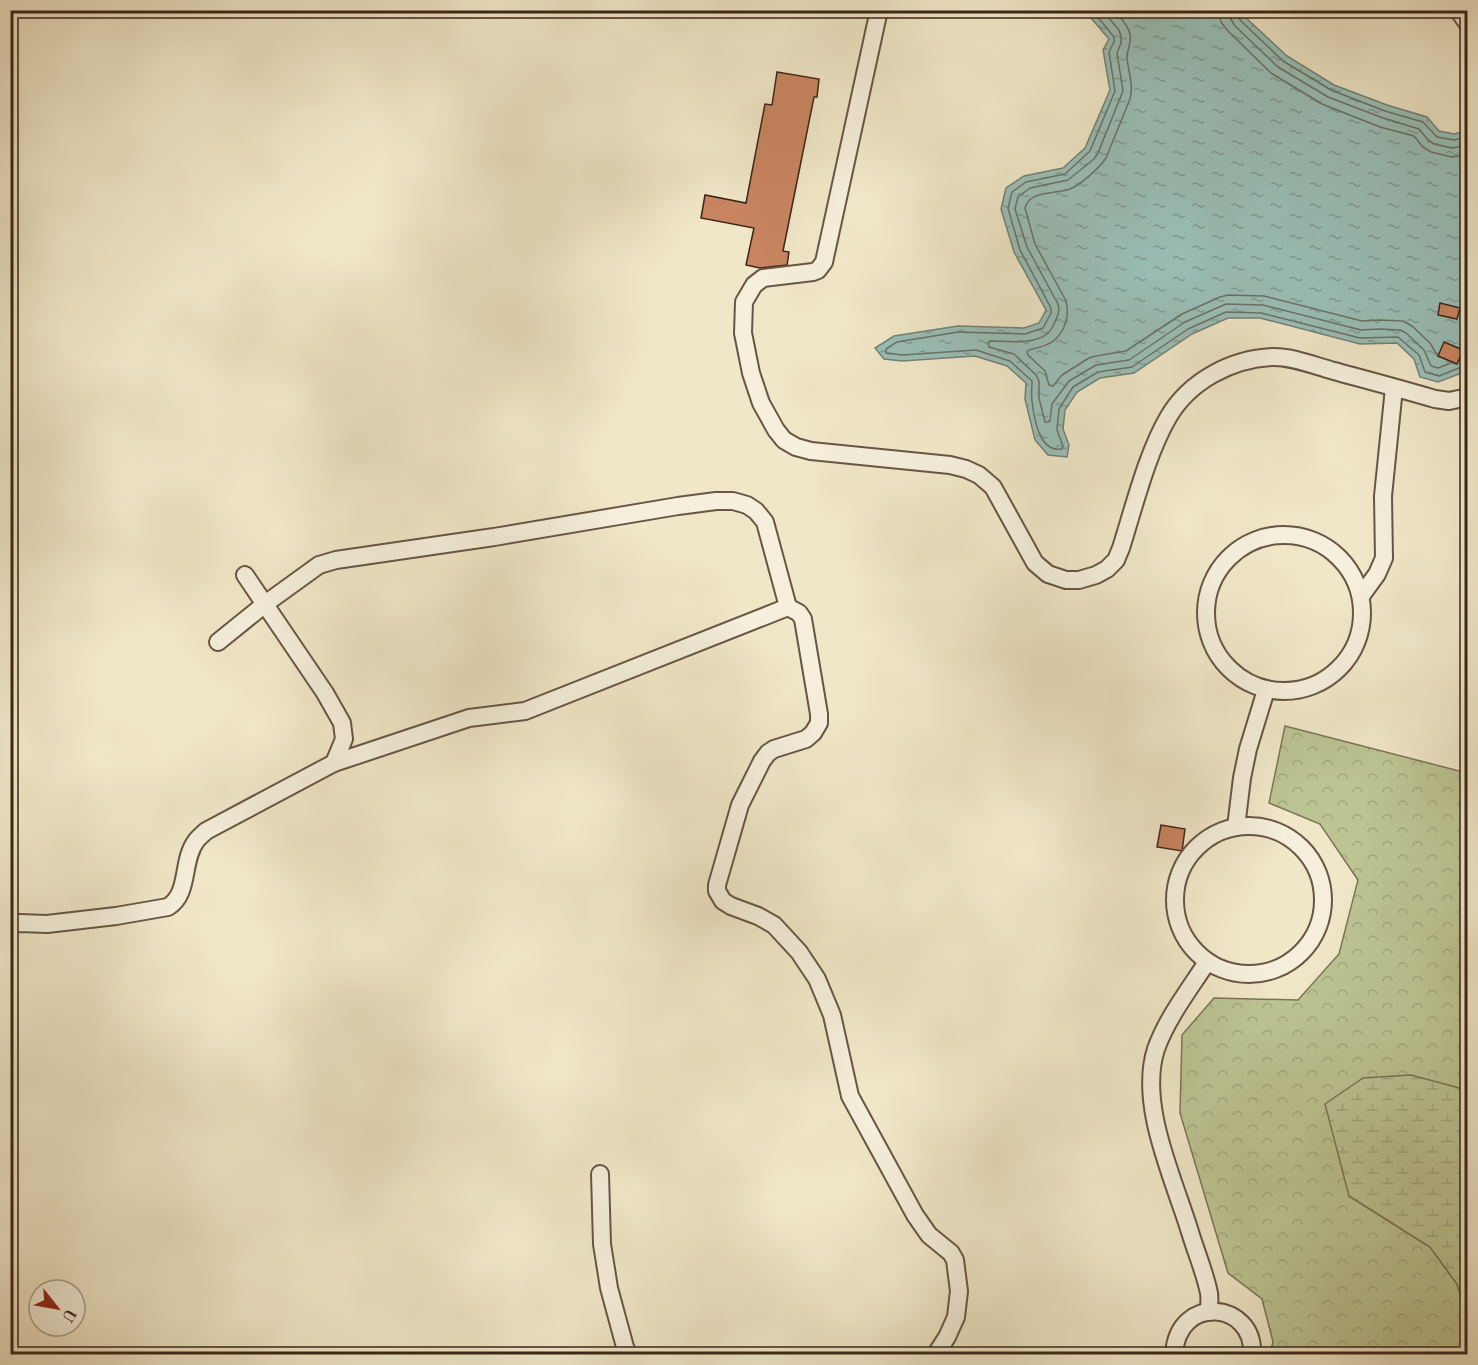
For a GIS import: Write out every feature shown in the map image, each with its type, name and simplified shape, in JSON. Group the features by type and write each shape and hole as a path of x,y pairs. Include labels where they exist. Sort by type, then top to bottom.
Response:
{"street":[{"path":"879,10 824,262 818,270 813,272 763,278 754,285 744,302 743,333 752,373 761,403 784,440 796,447 811,451 950,465 979,475 993,487 1035,563 1048,574 1066,580 1079,580 1096,575 1116,560 1151,452 1169,415 1181,399 1197,384 1214,373 1249,360 1274,357 1435,399 1449,401 1467,397"},
{"path":"1458,10 1467,24"},
{"path":"1361,596 1377,574 1384,558 1383,496 1394,388"},
{"path":"218,642 319,565 336,560 716,501 733,501 747,505 756,511 765,522 788,608"},
{"path":"1273,535 1292,535 1311,539 1329,548 1343,561 1354,578 1361,596 1362,616 1359,635 1351,653 1339,669 1323,681 1305,688 1286,691 1266,690 1248,683 1232,672 1219,657 1210,639 1206,620 1207,600 1212,581 1237,551 1254,541 1273,535"},
{"path":"245,575 325,693 342,723 344,739 334,763"},
{"path":"10,924 47,924 168,907 180,896 190,853 195,842 206,831 334,763 469,718 525,711 788,608 799,613 802,619 819,723 806,739 774,749 762,761 740,805 717,891 723,901 731,906 774,925 799,952 817,979 832,1015 850,1096 915,1215 929,1235 951,1253 955,1260 959,1291 956,1317 936,1354"},
{"path":"1236,827 1248,748 1266,690"},
{"path":"1236,827 1264,827 1280,832 1295,841 1307,853 1322,884 1321,919 1315,935 1292,961 1260,974 1226,971 1207,962 1186,940 1175,908 1180,874 1188,858 1214,835 1236,827"},
{"path":"1207,962 1166,1026 1156,1051 1152,1078 1154,1109 1164,1156 1210,1294 1209,1311"},
{"path":"600,1174 602,1244 609,1288 628,1354"},
{"path":"1174,1354 1179,1331 1187,1321 1209,1311 1222,1312 1242,1324 1249,1335 1252,1354"}],"green space":[{"path":"1285,726 1467,773 1467,1090 1460,1088 1349,1196 1430,1247 1457,1284 1467,1315 1467,1354 1270,1354 1273,1342 1262,1299 1228,1273 1180,1113 1182,1035 1214,998 1298,1000 1339,954 1358,880 1320,824 1269,803"},
{"path":"1411,1075 1467,1090 1467,1315 1457,1284 1430,1247 1349,1196 1325,1104 1363,1078"}],"water":[{"path":"1085,11 1240,11 1287,56 1334,85 1427,117 1439,131 1454,134 1467,131 1467,371 1438,382 1420,377 1414,359 1397,343 1360,344 1260,318 1228,318 1192,334 1134,373 1100,378 1077,392 1065,410 1063,429 1069,445 1067,457 1048,455 1035,440 1025,399 1026,383 1007,366 975,356 902,361 884,359 875,348 894,336 958,326 1024,328 1039,323 1046,310 1014,252 1001,209 1006,188 1024,176 1063,168 1085,148 1110,90 1103,50 1109,39"}],"building":[{"path":"777,72 819,79 783,251 789,252 787,265 760,268 746,265 754,228 701,218 705,195 746,203 765,104 772,105"},
{"path":"1440,303 1460,308 1457,319 1438,315"},
{"path":"1444,342 1463,350 1457,364 1438,356"},
{"path":"1161,825 1185,829 1182,851 1157,847"}]}
